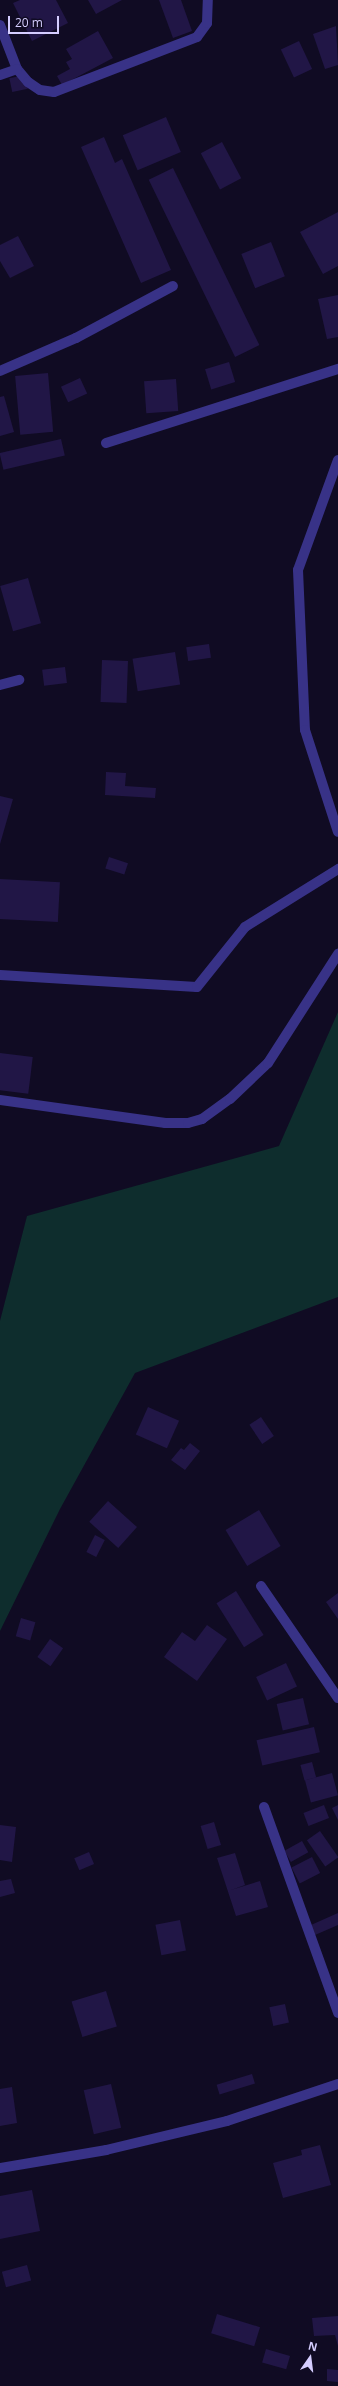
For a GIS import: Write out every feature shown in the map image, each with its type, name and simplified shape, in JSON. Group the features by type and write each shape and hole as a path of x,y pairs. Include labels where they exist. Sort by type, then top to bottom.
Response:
{"street":[{"path":"0,25 17,69 28,82 40,90 66,89 196,37 207,23 208,0"},
{"path":"0,75 17,69"},
{"path":"0,371 76,338 173,286"},
{"path":"106,443 338,369"},
{"path":"338,460 298,570 305,730 338,832"},
{"path":"0,685 19,680"},
{"path":"0,975 197,987 245,927 338,869"},
{"path":"0,1100 165,1123 188,1123 202,1118 230,1099 268,1063 338,954"},
{"path":"261,1586 338,1698"},
{"path":"264,1807 338,2013"},
{"path":"0,2168 106,2150 219,2123 338,2084"}],"green space":[{"path":"338,1012 338,1297 135,1373 60,1509 0,1631 0,1321 27,1216 279,1146"}],"building":[{"path":"20,0 56,0 68,23 32,41 13,3"},
{"path":"88,0 122,0 96,14"},
{"path":"159,0 181,0 192,31 173,38"},
{"path":"336,26 338,65 325,69 313,34"},
{"path":"98,31 113,58 62,85 57,76 70,69 66,62 72,59 66,49"},
{"path":"299,41 312,69 294,78 281,49"},
{"path":"25,75 28,89 12,92 9,78"},
{"path":"166,117 181,152 138,170 123,135"},
{"path":"104,137 115,163 122,159 171,270 141,283 81,147"},
{"path":"222,142 241,178 220,189 201,153"},
{"path":"173,168 259,345 235,357 149,180"},
{"path":"338,212 338,266 323,274 300,232"},
{"path":"18,236 34,266 10,278 0,261 0,245"},
{"path":"271,242 285,276 255,288 241,254"},
{"path":"338,295 338,337 327,339 318,299"},
{"path":"229,362 235,382 211,389 205,369"},
{"path":"48,373 53,432 20,435 15,376"},
{"path":"80,378 87,393 68,402 61,387"},
{"path":"176,379 178,411 146,413 144,381"},
{"path":"4,396 14,432 0,436 0,397"},
{"path":"61,439 65,456 3,470 0,453"},
{"path":"28,578 41,623 13,631 0,586"},
{"path":"209,644 211,658 188,661 186,647"},
{"path":"175,652 180,685 138,691 133,659"},
{"path":"102,660 128,661 127,703 101,702"},
{"path":"65,667 67,683 44,686 42,670"},
{"path":"106,772 126,773 125,786 156,788 155,798 105,795"},
{"path":"0,796 13,799 0,844"},
{"path":"109,857 128,863 124,875 105,868"},
{"path":"0,879 60,882 58,922 0,919"},
{"path":"0,1053 33,1057 28,1094 0,1090"},
{"path":"148,1407 179,1421 167,1448 136,1434"},
{"path":"261,1417 274,1436 262,1444 249,1425"},
{"path":"190,1443 200,1451 185,1470 171,1460 181,1448 184,1450"},
{"path":"108,1501 137,1527 118,1548 89,1522"},
{"path":"259,1510 281,1546 247,1566 226,1530"},
{"path":"95,1535 105,1540 96,1557 86,1552"},
{"path":"236,1591 264,1635 244,1647 216,1603"},
{"path":"338,1593 338,1619 326,1602"},
{"path":"21,1618 35,1622 30,1640 16,1636"},
{"path":"207,1625 227,1639 197,1681 164,1657 182,1632 195,1641"},
{"path":"50,1639 63,1648 50,1666 37,1657"},
{"path":"286,1663 297,1687 267,1701 256,1677"},
{"path":"303,1698 309,1724 283,1730 277,1704"},
{"path":"314,1727 320,1752 262,1766 257,1740"},
{"path":"312,1762 316,1777 305,1781 300,1765"},
{"path":"332,1773 338,1795 311,1802 305,1780"},
{"path":"324,1805 329,1818 308,1826 303,1813"},
{"path":"338,1805 338,1820 332,1808"},
{"path":"214,1822 221,1845 208,1849 201,1826"},
{"path":"0,1825 16,1827 12,1862 0,1860"},
{"path":"320,1831 338,1857 325,1866 307,1840"},
{"path":"302,1841 308,1852 291,1862 285,1851"},
{"path":"89,1852 94,1864 79,1870 74,1858"},
{"path":"235,1853 245,1885 231,1890 260,1881 268,1907 236,1916 217,1858"},
{"path":"312,1857 320,1873 300,1883 292,1867"},
{"path":"11,1879 15,1893 0,1897 0,1881"},
{"path":"338,1913 338,1925 315,1935 311,1925"},
{"path":"180,1920 186,1950 161,1955 155,1925"},
{"path":"106,1991 117,2026 82,2037 72,2002"},
{"path":"285,2004 289,2023 273,2026 269,2007"},
{"path":"252,2074 255,2084 220,2094 217,2085"},
{"path":"111,2084 121,2128 94,2134 84,2090"},
{"path":"12,2087 17,2123 0,2126 0,2089"},
{"path":"320,2145 331,2185 283,2198 273,2163 302,2155 301,2150"},
{"path":"32,2190 40,2231 0,2239 0,2196"},
{"path":"27,2265 31,2280 6,2287 2,2272"},
{"path":"217,2314 260,2327 254,2346 211,2333"},
{"path":"338,2316 338,2346 335,2335 314,2336 312,2318"},
{"path":"266,2349 290,2356 286,2369 262,2362"},
{"path":"327,2369 338,2370 338,2382 327,2381"}]}
